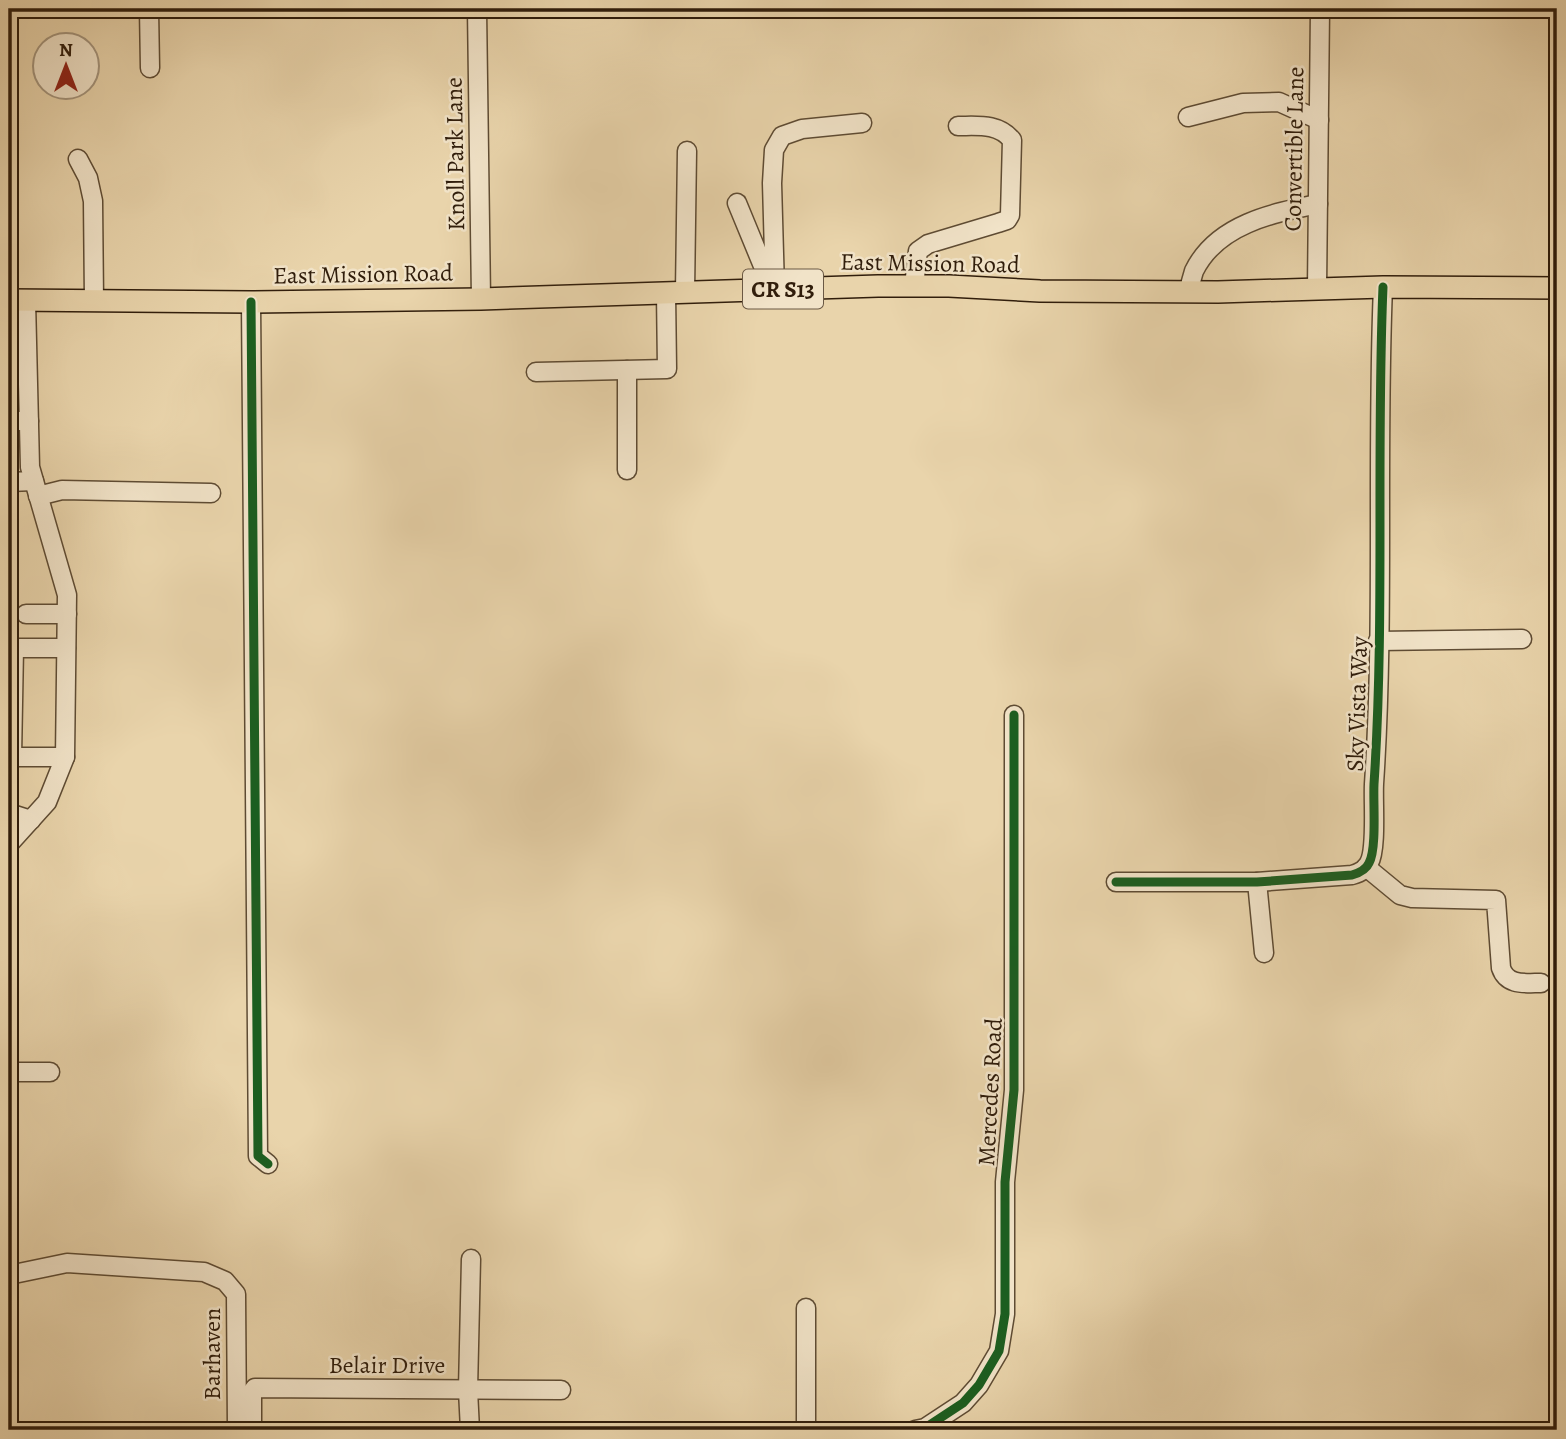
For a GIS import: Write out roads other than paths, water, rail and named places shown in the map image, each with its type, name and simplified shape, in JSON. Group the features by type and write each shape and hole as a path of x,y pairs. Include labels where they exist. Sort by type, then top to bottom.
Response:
{"main road":[{"name":"East Mission Road","path":"18,300 251,302 481,299 914,286 1040,291 1189,292 1384,287 1557,288"}],"street":[{"path":"149,9 150,68"},
{"name":"Knoll Park Lane","path":"477,9 481,299"},
{"name":"Convertible Lane","path":"1317,289 1320,9"},
{"path":"1188,117 1243,103 1279,102 1319,120"},
{"path":"771,289 774,150 782,136 802,129 862,124"},
{"path":"914,286 918,251 928,244 998,223 1010,215 1012,140 1006,132 992,127 958,126"},
{"path":"536,372 667,369 687,151"},
{"path":"78,159 88,178 93,201 94,301"},
{"path":"737,203 771,289"},
{"path":"1189,292 1195,271 1209,251 1233,230 1267,215 1318,204"},
{"name":"Sky Vista Way","path":"1366,867 1370,863 1374,837 1372,811 1378,728 1380,364 1384,287"},
{"path":"9,844 47,802 65,757 67,596 30,467 29,421 18,300"},
{"path":"251,302 258,1156 268,1164"},
{"path":"627,370 627,470"},
{"path":"9,421 29,421"},
{"path":"9,482 62,490 211,494"},
{"path":"26,614 66,614"},
{"path":"1378,641 1522,639"},
{"path":"65,757 11,757 11,648 66,648"},
{"name":"Mercedes Road","path":"915,1430 925,1428 963,1403 979,1385 999,1351 1005,1314 1005,1182 1014,1090 1014,715"},
{"path":"9,813 31,820"},
{"path":"1116,882 1257,882 1352,875 1366,867 1400,895 1412,898 1496,900 1503,975 1513,982 1541,983"},
{"path":"1257,882 1264,953"},
{"path":"9,1072 50,1072"},
{"path":"470,1430 468,1390 471,1259"},
{"name":"Barhaven","path":"9,1275 67,1263 204,1272 225,1282 236,1294 237,1430"},
{"path":"806,1308 806,1430"},
{"name":"Belair Drive","path":"252,1430 252,1392 255,1388 561,1390"}]}
